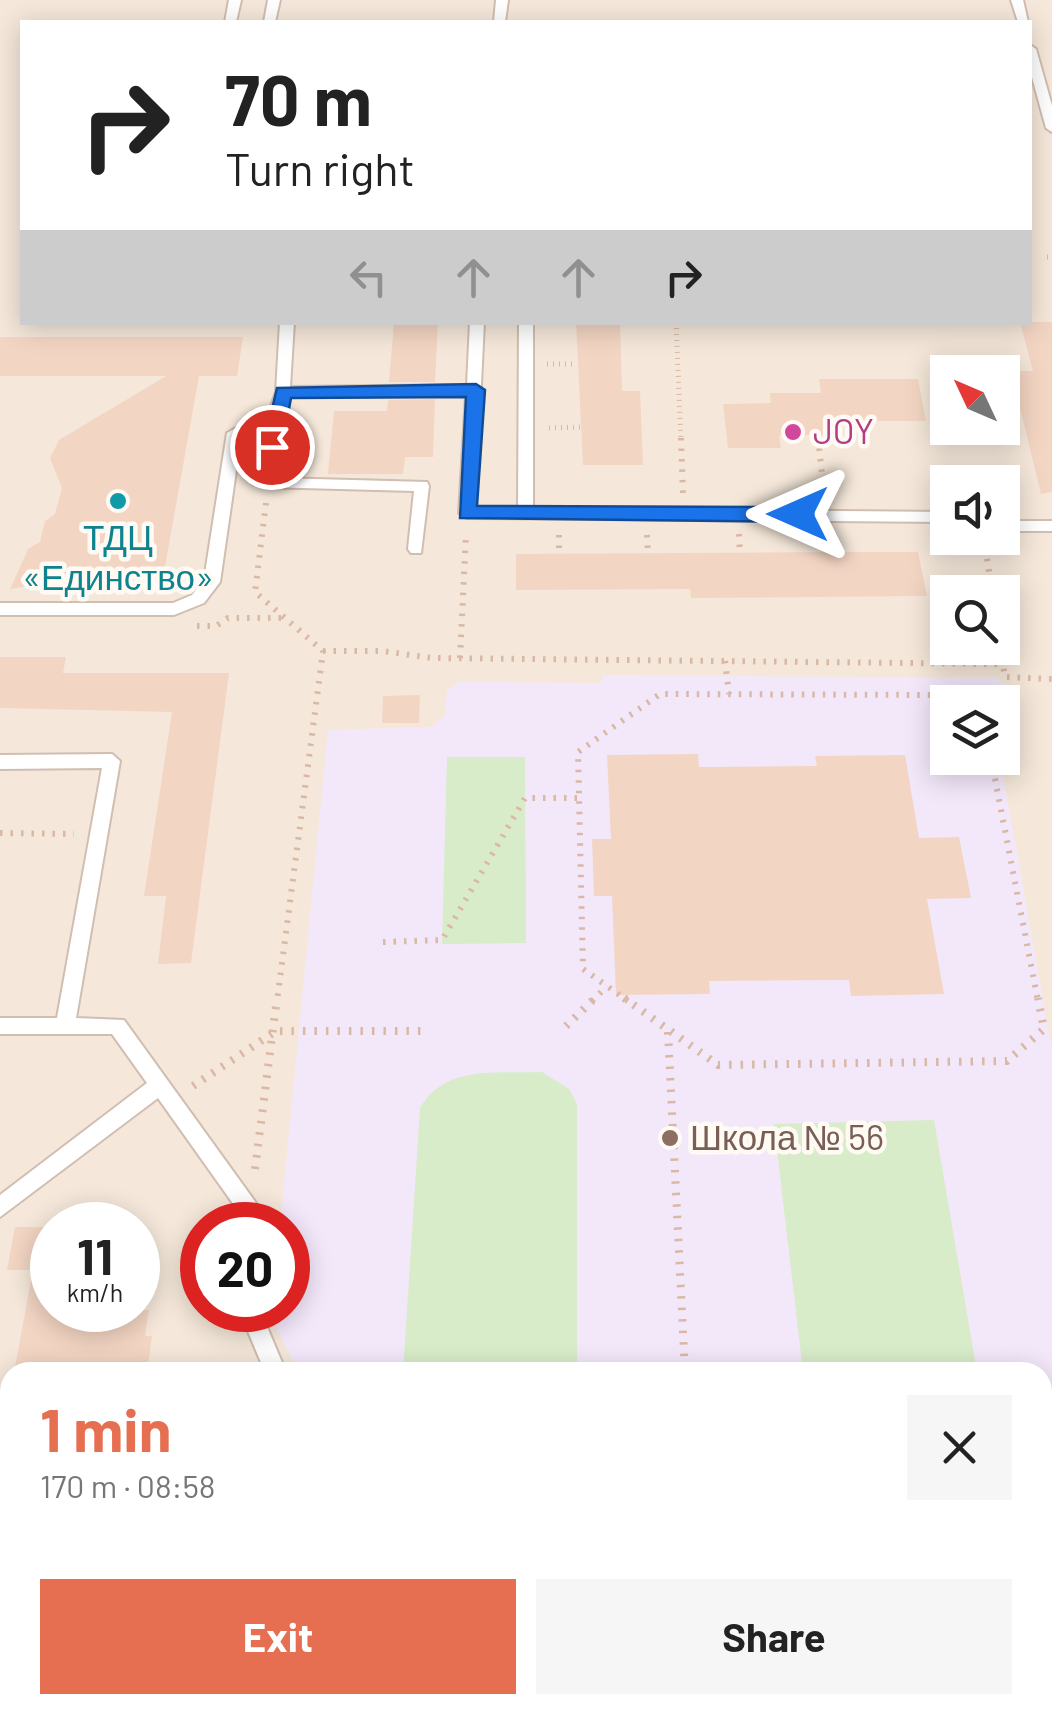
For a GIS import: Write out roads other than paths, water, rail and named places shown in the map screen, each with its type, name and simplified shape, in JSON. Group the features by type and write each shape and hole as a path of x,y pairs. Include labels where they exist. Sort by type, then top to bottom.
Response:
{"lane":[{"path":"1032,56 1035,95 1052,128"},
{"path":"1036,71 1052,70"},
{"path":"288,325 283,392 276,412 268,482 422,486 416,549"},
{"path":"476,325 476,390 467,513 930,516"},
{"path":"525,513 526,325"},
{"path":"283,392 476,390"},
{"path":"0,610 174,608 198,599 212,582 234,433 276,412"},
{"path":"1020,526 1049,526"},
{"path":"0,762 112,762 65,1026"},
{"path":"0,1026 117,1026 238,1202"},
{"path":"0,1207 166,1092"},
{"path":"259,1332 272,1362"}],"place":[{"name":"JOY","path":"793,432"},
{"name":"ТДЦ «Единство»","path":"118,501"},
{"name":"Школа № 56","path":"670,1138"}]}
